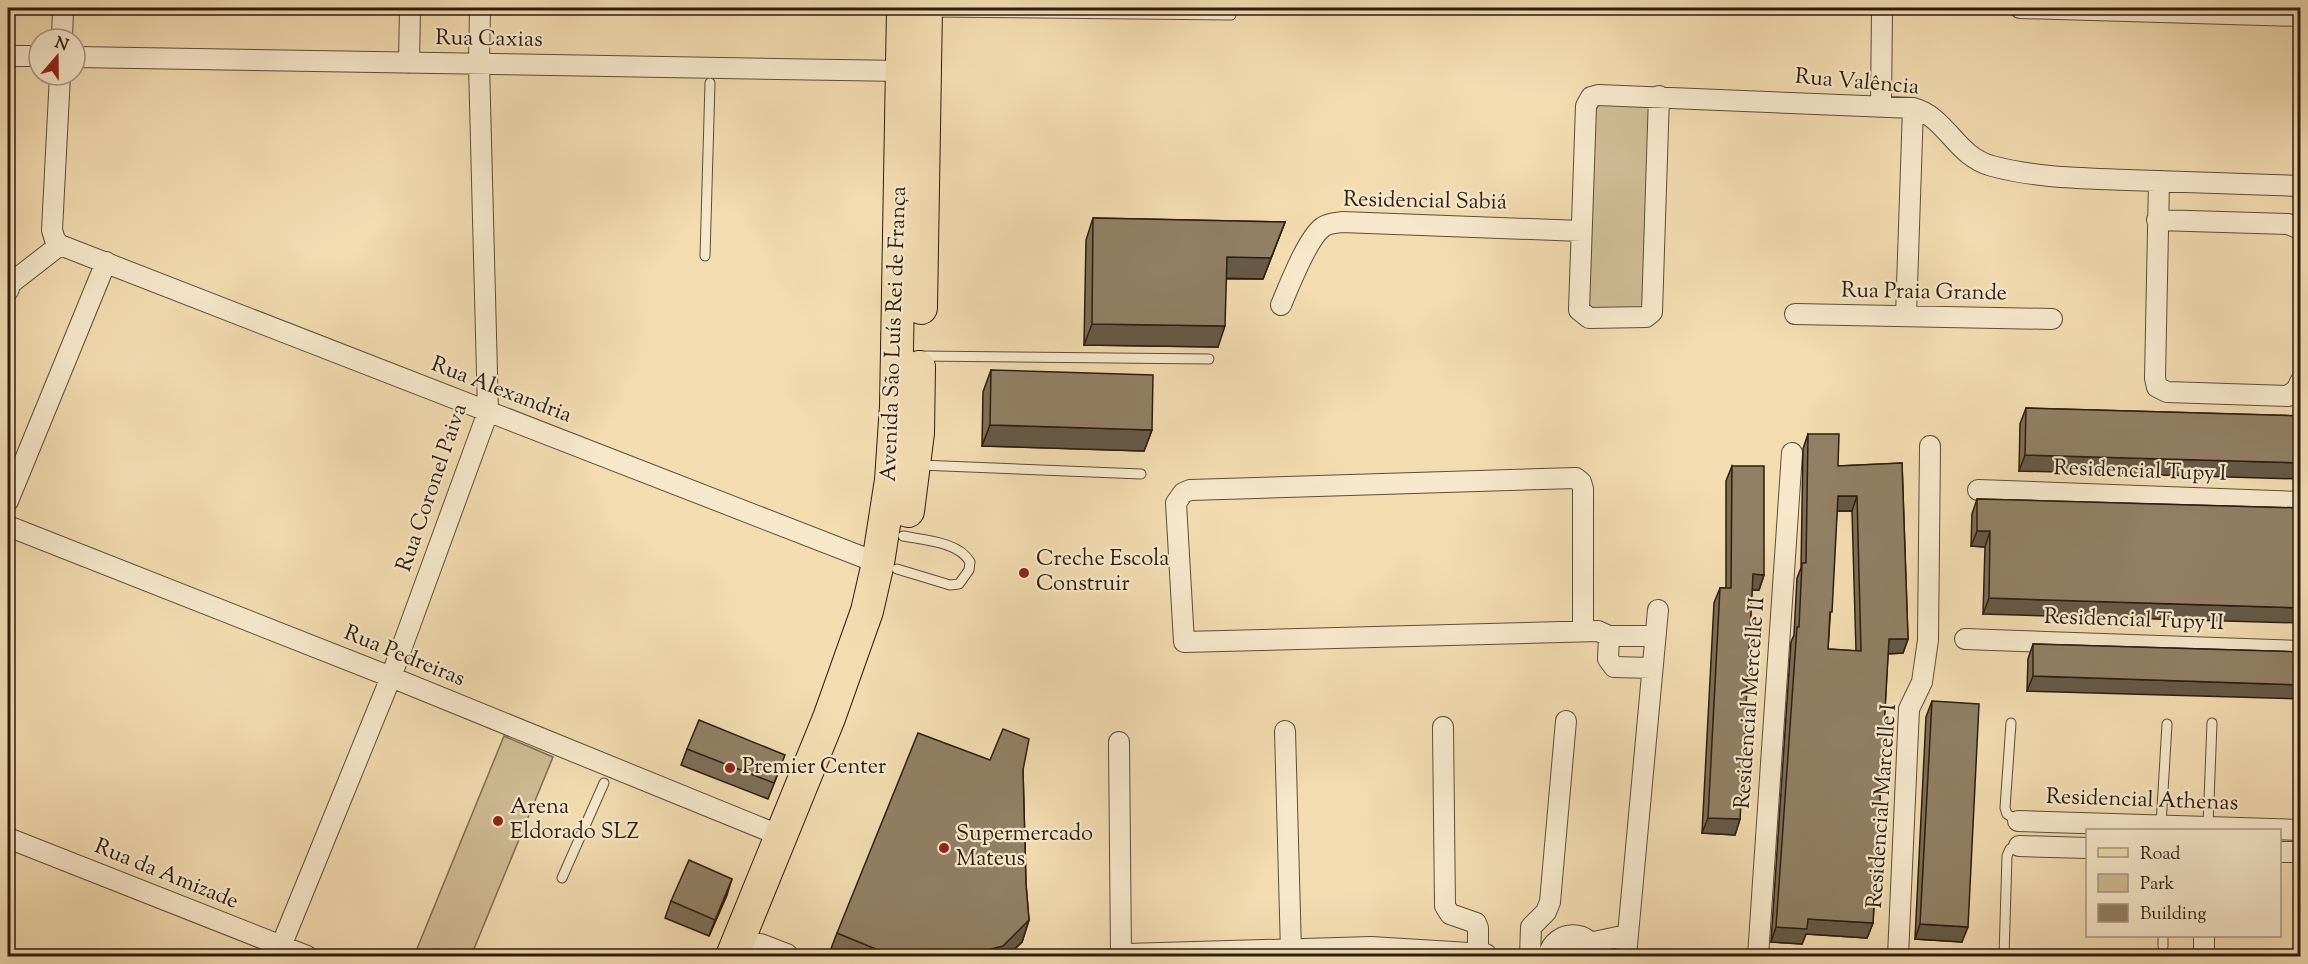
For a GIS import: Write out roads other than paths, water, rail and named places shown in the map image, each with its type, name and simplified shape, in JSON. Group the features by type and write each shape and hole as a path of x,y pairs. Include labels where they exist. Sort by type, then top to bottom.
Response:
{"main road":[{"name":"Avenida São Luís Rei de França","path":"754,953 852,716 886,617 896,406 902,71 918,9"},
{"name":"Avenida São Luís Rei de França","path":"754,953 781,836 867,611 903,536 918,434 918,9"}],"street":[{"path":"62,27 63,8"},
{"path":"409,63 410,8"},
{"name":"Rua Coronel Paiva","path":"279,951 391,677 488,412 479,64 480,8"},
{"path":"1881,106 1882,8"},
{"path":"2020,8 2301,16"},
{"path":"8,56 27,57"},
{"name":"Rua Caxias","path":"87,57 479,64 710,75 902,71"},
{"path":"9,282 60,245 55,240 52,230 59,87"},
{"name":"Rua Valência","path":"1581,231 1586,106 1591,97 1604,94 1913,108 1934,117 1967,154 1990,166 2037,176 2301,186"},
{"path":"1581,231 1579,310 1589,318 1646,317 1652,312 1659,96"},
{"path":"1906,316 1913,108"},
{"path":"2158,181 2155,366 2157,387 2167,392 2288,396 2297,389 2301,382"},
{"path":"2157,220 2288,224 2301,229"},
{"name":"Residencial Sabiá","path":"1281,305 1308,246 1316,233 1325,225 1341,222 1581,231"},
{"name":"Rua Alexandria","path":"60,245 888,566"},
{"path":"8,501 106,262"},
{"name":"Rua Praia Grande","path":"1795,314 2052,319"},
{"name":"Residencial Marcelle I","path":"1898,957 1909,709 1922,682 1928,640 1930,446"},
{"name":"Residencial Mercelle II","path":"1758,957 1792,453"},
{"path":"1583,631 1582,489 1581,482 1576,478 1190,490 1183,493 1176,503 1184,642 1583,631 1599,631 1609,636 1655,636"},
{"name":"Residencial Tupy I","path":"1978,490 2301,502"},
{"name":"Rua Pedreiras","path":"8,525 391,677 607,775 781,836"},
{"path":"1626,957 1658,610"},
{"path":"1609,636 1608,659 1614,667 1652,668"},
{"name":"Residencial Tupy II","path":"1965,639 2301,651"},
{"path":"1566,722 1550,902 1546,912 1531,927 1540,956 1567,937 1575,937 1593,950 1627,935"},
{"path":"1443,727 1445,906 1450,914 1476,923 1478,956"},
{"path":"1285,731 1290,951"},
{"path":"1119,742 1121,957"},
{"name":"Residencial Athenas","path":"2018,821 2278,829"},
{"name":"Residencial Athenas","path":"2281,829 2301,830"},
{"name":"Rua da Amizade","path":"8,838 279,951 307,957"},
{"path":"2019,846 2086,848"},
{"path":"2281,852 2301,852"},
{"path":"1126,957 1384,949 1485,957"}],"lane":[{"path":"918,9 1231,15"},
{"path":"705,256 710,75"},
{"path":"919,356 1209,359"},
{"path":"914,465 1140,474"},
{"path":"888,566 950,585 959,584 969,570 970,562 961,551 903,536"},
{"path":"2011,723 2005,808 2007,814 2018,821"},
{"path":"2208,826 2212,723"},
{"path":"2162,825 2167,724"},
{"path":"562,878 607,775"},
{"path":"2004,957 2007,856 2010,849 2019,846"}],"place":[{"name":"Creche Escola Construir","path":"1024,573"},
{"name":"Premier Center","path":"730,768"},
{"name":"Arena Eldorado SLZ","path":"498,821"},
{"name":"Supermercado Mateus","path":"944,848"}]}
